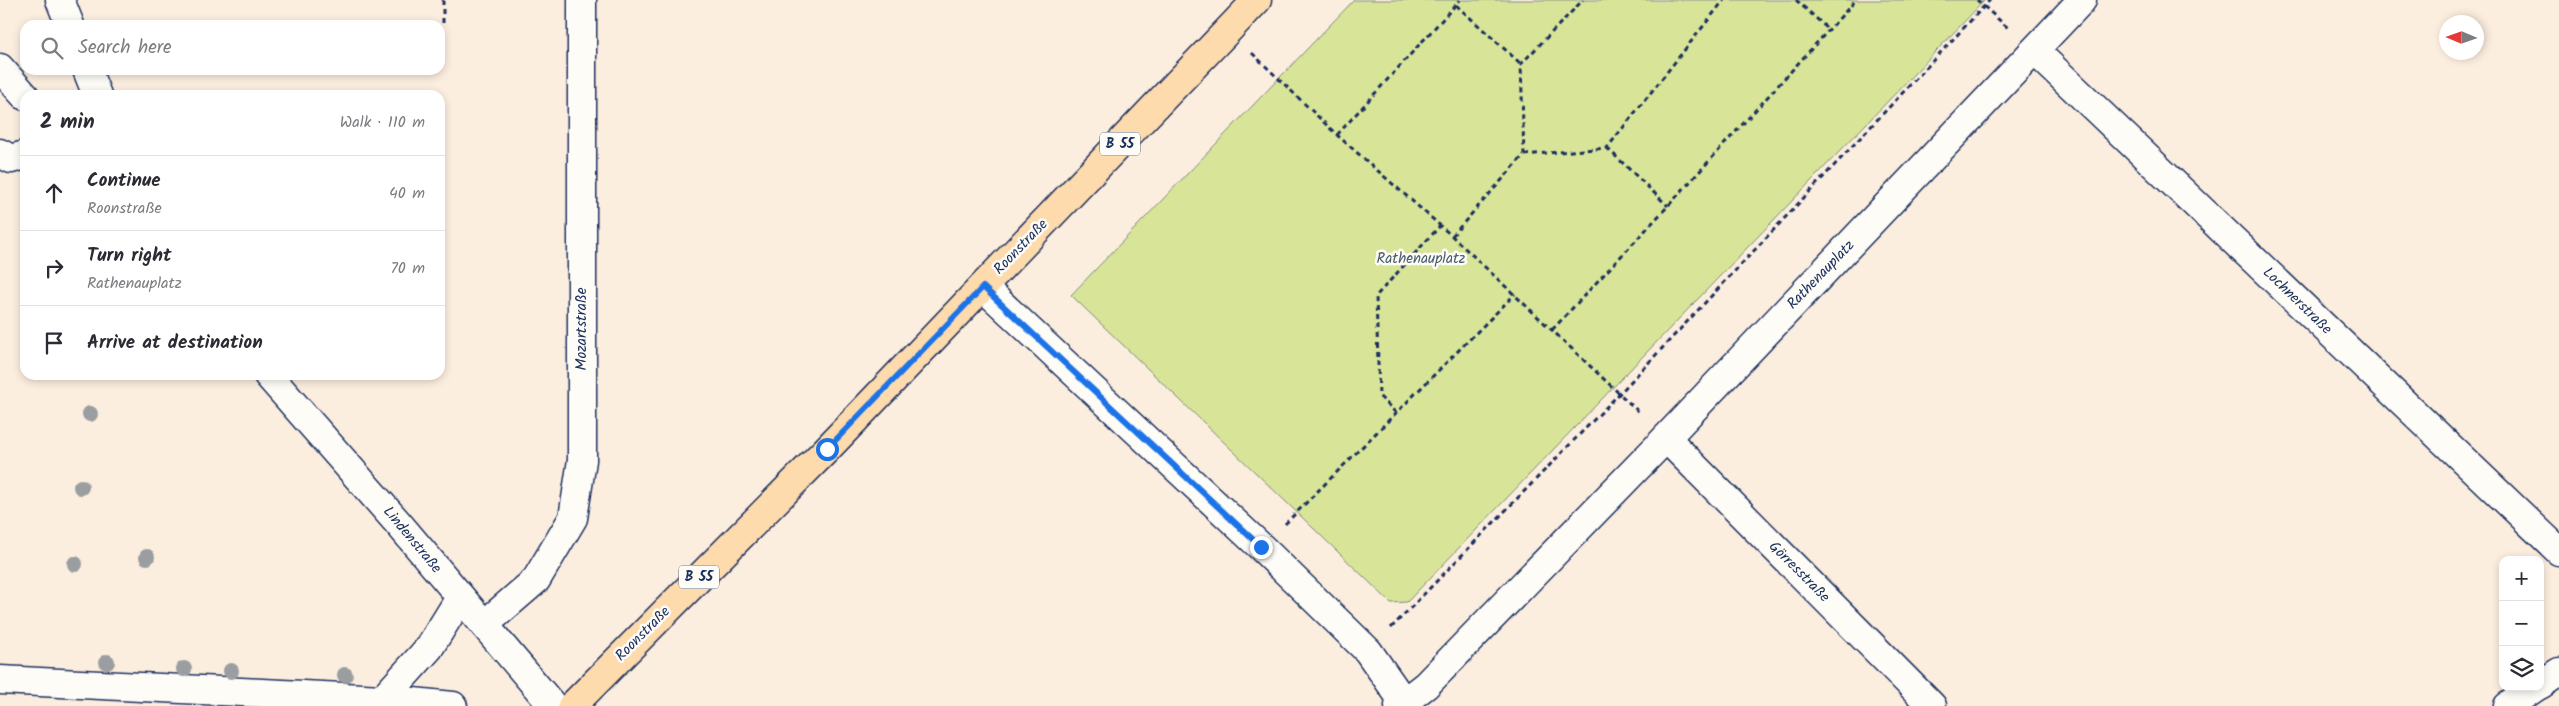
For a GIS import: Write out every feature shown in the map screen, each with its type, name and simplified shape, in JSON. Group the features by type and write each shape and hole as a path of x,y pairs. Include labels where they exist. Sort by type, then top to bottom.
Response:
{"main road":[{"name":"Roonstraße","path":"572,706 834,442 1257,0"}],"street":[{"path":"60,0 68,20"},
{"name":"Mozartstraße","path":"484,624 536,580 573,518 582,460 582,0"},
{"name":"Rathenauplatz","path":"983,287 1261,547 1368,652 1401,703 1426,685 1666,438 2082,0"},
{"name":"Lochnerstraße","path":"2035,51 2559,551"},
{"path":"89,75 95,90"},
{"name":"Lindenstraße","path":"272,380 553,706"},
{"name":"Görresstraße","path":"1666,438 1932,706"},
{"path":"383,699 429,648 460,598"},
{"path":"2544,682 2559,672"},
{"path":"0,680 383,699 453,706"},
{"path":"2508,706 2530,691"}],"path":[{"path":"443,0 443,20"},
{"path":"1336,134 1460,0"},
{"path":"1521,64 1583,0"},
{"path":"1524,155 1607,148 1724,0"},
{"path":"1796,0 1828,29"},
{"path":"1552,330 1856,0"},
{"path":"1977,0 2035,51"},
{"path":"1368,652 1620,393 1990,0"},
{"path":"1452,236 1524,155 1521,64 1456,5"},
{"path":"1227,31 1336,134 1515,294 1666,438"},
{"path":"1607,148 1668,206"},
{"path":"1396,413 1379,396 1376,296 1440,226"},
{"path":"1261,547 1515,294"}],"green space":[{"name":"Rathenauplatz","path":"1354,0 1985,0 1407,602 1391,603 1071,295"}],"route":[{"path":"827,449 983,287 1261,547"}]}
